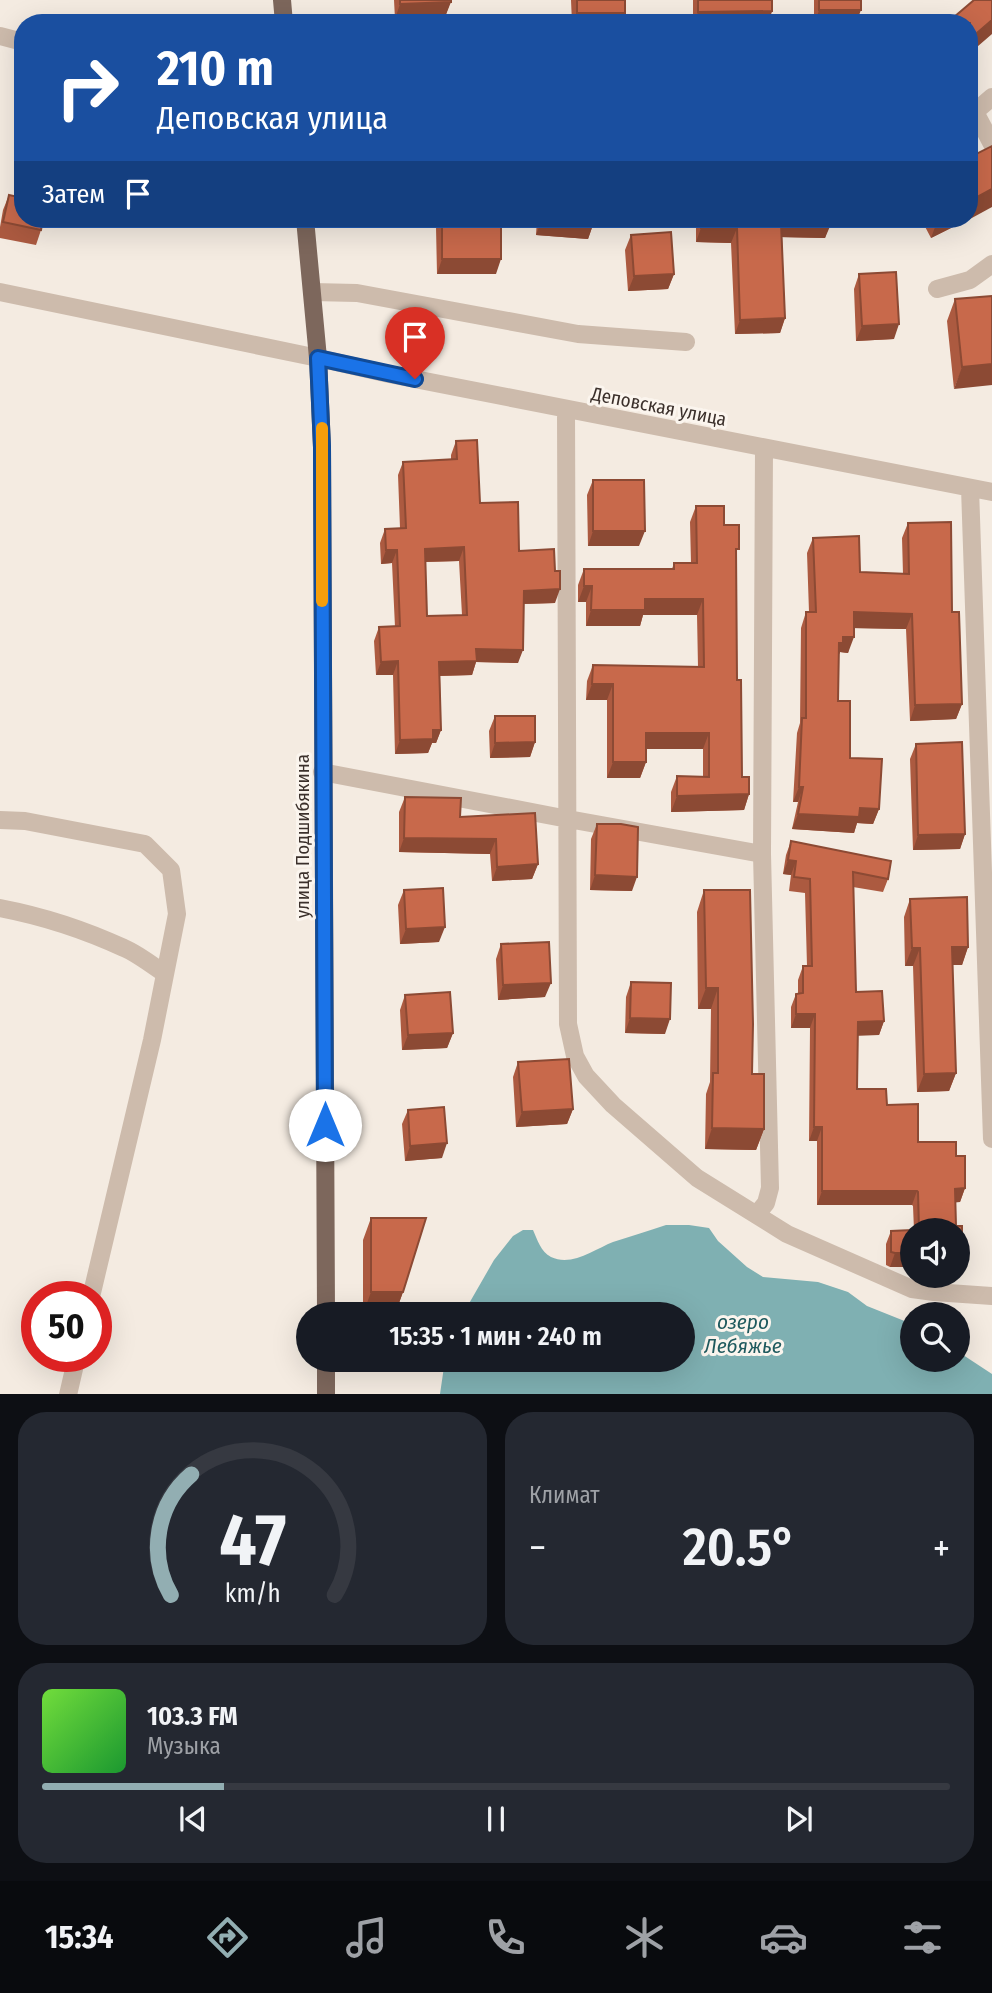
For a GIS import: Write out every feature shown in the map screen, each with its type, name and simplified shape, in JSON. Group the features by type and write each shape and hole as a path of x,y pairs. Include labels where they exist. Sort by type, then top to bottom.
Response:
{"main road":[{"name":"улица Подшибякина","path":"306,228 318,358 322,447 326,1302"},
{"path":"326,1372 326,1394"}],"street":[{"path":"978,109 992,97"},
{"path":"978,123 992,144"},
{"path":"937,289 970,280 992,264"},
{"name":"Деповская улица","path":"0,292 566,410 992,492"},
{"path":"312,292 357,293 578,334 686,342"},
{"path":"566,410 568,1024 575,1056 586,1076 613,1105 682,1166 787,1234 912,1289 992,1296"},
{"path":"757,1214 766,1203 770,1188 762,854 764,449"},
{"path":"970,488 992,1139"},
{"path":"322,772 762,854"},
{"path":"0,820 37,823 145,844 172,870 177,914 152,1040 95,1281"},
{"path":"0,908 27,913 126,948 165,974"},
{"path":"68,1394 73,1372"}],"water":[{"name":"озеро Лебяжье","path":"666,1225 709,1228 718,1241 747,1267 763,1277 818,1282 848,1292 867,1306 900,1319 900,1372 970,1372 970,1360 992,1374 992,1394 440,1394 443,1372 695,1372 695,1302 470,1302 494,1260 513,1236 523,1230 533,1230 545,1252 559,1260 583,1256 613,1242"}],"building":[{"path":"400,0 451,0 451,2 400,4"},
{"path":"577,0 625,0 625,13 577,13"},
{"path":"698,0 772,0 772,11 698,12"},
{"path":"819,0 861,0 861,10 819,10"},
{"path":"974,0 992,0 992,20 978,32 978,14 958,14"},
{"path":"992,146 992,189 978,197 978,153"},
{"path":"9,195 14,196 14,224 3,222"},
{"path":"442,228 501,228 501,259 442,259"},
{"path":"737,228 781,228 785,318 740,320"},
{"path":"671,232 674,274 634,276 631,235"},
{"path":"896,272 899,324 862,326 859,274"},
{"path":"992,296 992,364 962,367 955,299"},
{"path":"477,440 480,503 518,502 519,551 554,549 555,571 560,571 560,589 524,591 523,650 476,649 477,661 439,662 441,730 433,730 433,739 400,740 398,661 381,662 379,627 400,626 397,550 386,550 385,529 406,528 403,462 457,459 456,441","holes":["464,547 467,615 427,616 425,549"]},
{"path":"593,480 644,480 645,531 593,531"},
{"path":"696,506 724,506 724,525 739,525 739,549 736,549 737,680 741,680 742,777 749,777 749,794 677,796 677,776 709,777 709,733 646,733 646,762 613,762 613,684 592,684 593,665 704,667 703,599 645,599 645,610 591,610 592,586 584,586 584,569 674,569 674,563 697,563"},
{"path":"951,522 952,612 959,612 962,704 915,705 912,614 854,612 854,637 843,637 843,643 839,643 838,701 850,701 850,758 882,759 879,809 860,808 859,817 798,814 803,787 799,787 802,718 806,718 806,612 816,612 813,538 859,536 860,572 909,574 908,523"},
{"path":"495,716 535,716 535,742 495,743"},
{"path":"962,742 965,834 918,835 916,744"},
{"path":"405,797 461,798 460,817 535,813 538,864 497,867 496,839 404,838"},
{"path":"597,824 638,827 637,877 595,875"},
{"path":"791,841 891,861 888,879 853,872 856,992 882,991 884,1021 858,1022 857,1089 886,1089 887,1105 918,1104 918,1142 956,1142 956,1156 965,1156 965,1188 955,1189 956,1218 919,1218 917,1191 822,1191 822,1127 814,1127 815,1014 796,1014 796,994 803,993 803,966 812,966 810,879 794,877 796,861 788,860"},
{"path":"443,888 445,927 406,929 404,890"},
{"path":"704,890 750,890 752,1074 764,1074 764,1129 712,1128 713,1073 718,1073 718,988 706,988"},
{"path":"967,897 968,947 952,947 956,1073 924,1074 920,948 912,948 910,899"},
{"path":"549,942 551,983 503,985 501,944"},
{"path":"631,982 671,983 670,1019 630,1018"},
{"path":"450,992 453,1033 408,1035 405,995"},
{"path":"569,1059 573,1109 522,1112 518,1062"},
{"path":"444,1107 447,1143 410,1146 408,1110"},
{"path":"371,1218 426,1218 403,1292 371,1292"},
{"path":"891,1231 900,1231 900,1253 891,1252"}],"slow traffic":[{"path":"322,428 322,601"}],"route":[{"path":"325,1125 322,447 318,358 415,379"}]}
